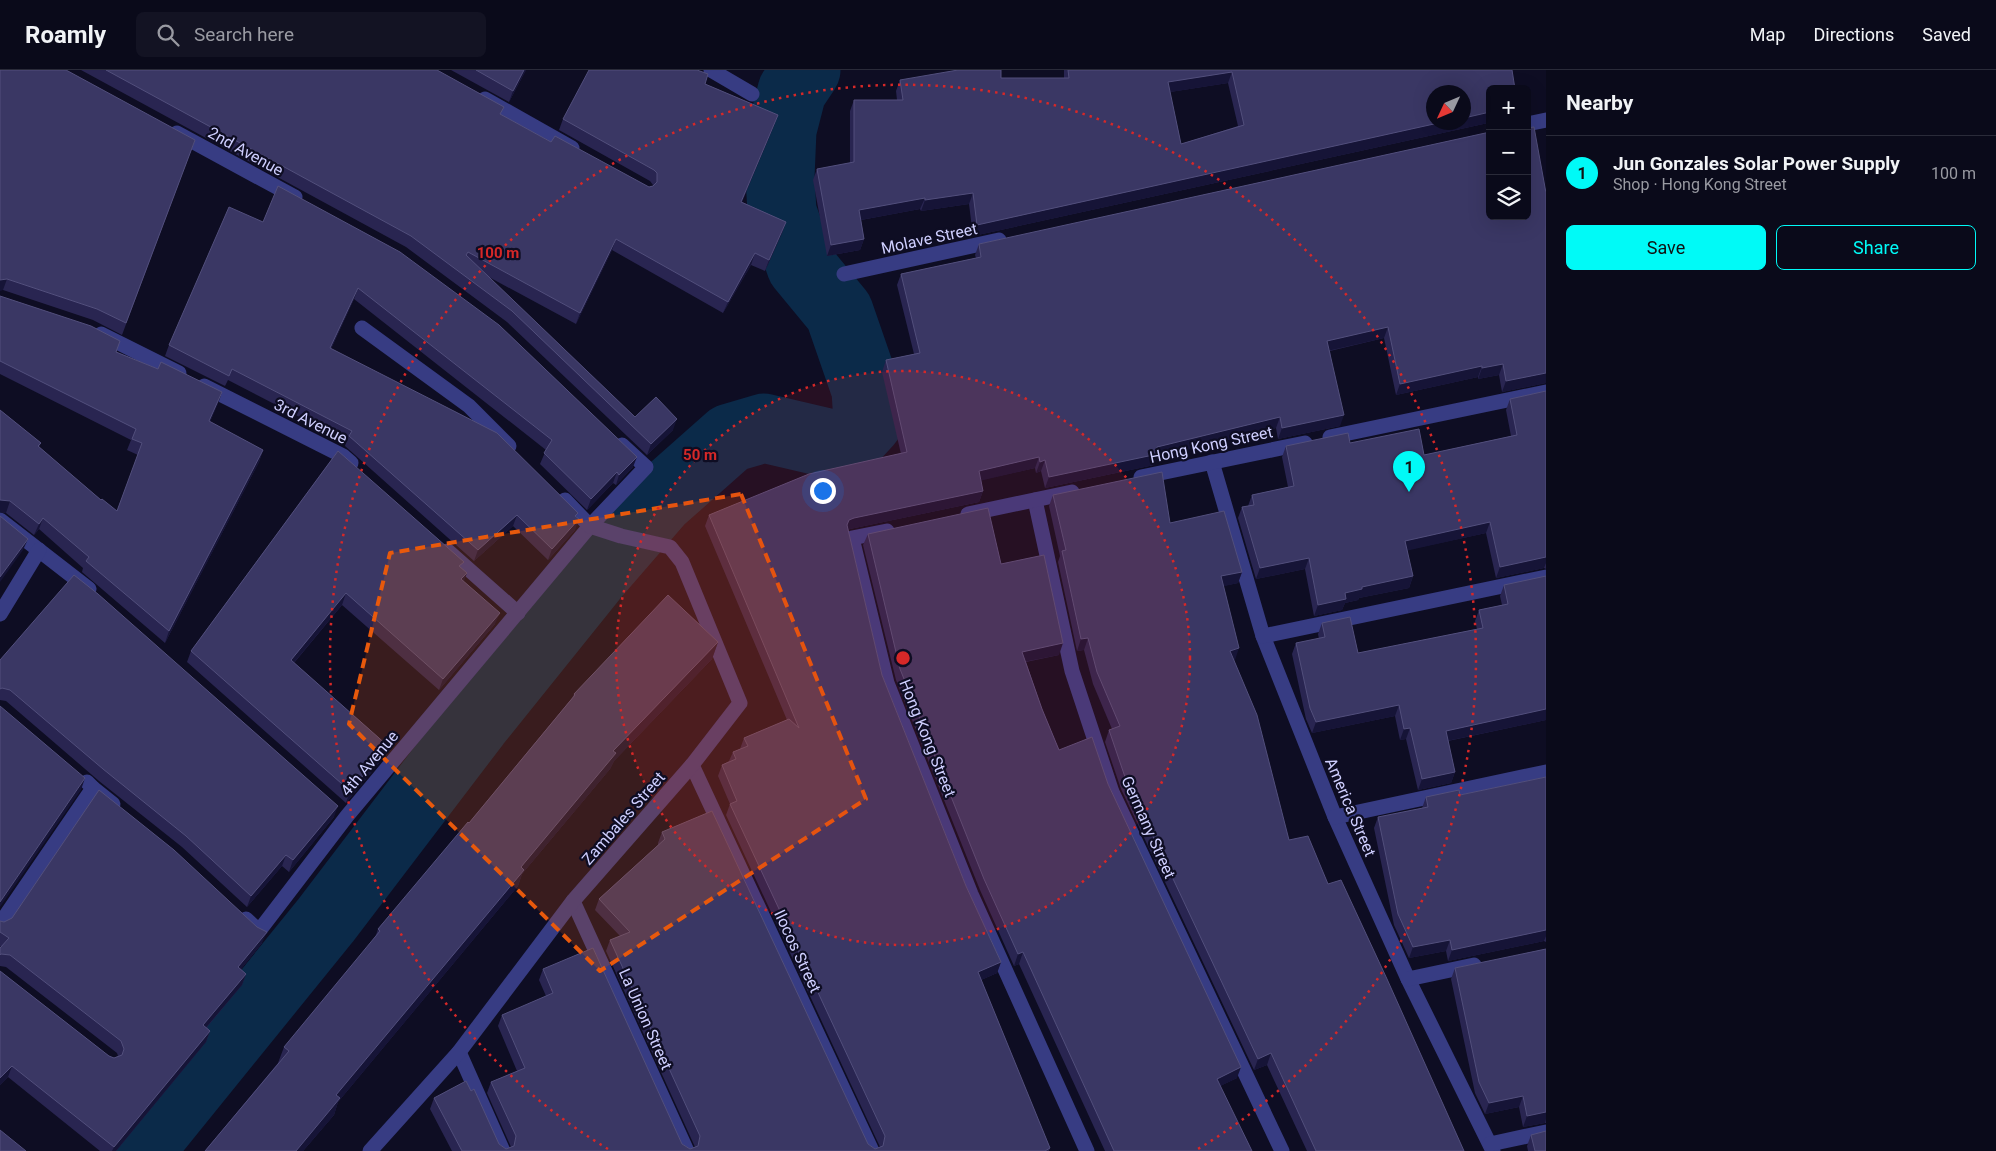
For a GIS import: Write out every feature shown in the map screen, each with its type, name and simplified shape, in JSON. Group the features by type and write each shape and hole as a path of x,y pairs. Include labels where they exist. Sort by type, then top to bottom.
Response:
{"street":[{"path":"711,70 752,94"},
{"path":"475,94 585,156"},
{"path":"1531,123 1546,120"},
{"name":"2nd Avenue","path":"166,127 305,203"},
{"name":"Molave Street","path":"844,274 1017,236"},
{"path":"362,328 469,406 523,459"},
{"name":"3rd Avenue","path":"90,329 343,456 365,476"},
{"name":"Hong Kong Street","path":"1128,480 1546,392"},
{"path":"438,541 518,613 590,526 646,467 611,434"},
{"name":"America Street","path":"1212,462 1263,636 1335,817 1408,979 1492,1147"},
{"path":"958,516 1091,488"},
{"path":"557,493 590,526"},
{"name":"Germany Street","path":"1035,500 1072,671 1112,792 1282,1151"},
{"path":"0,520 100,598"},
{"name":"Zambales Street","path":"370,1151 459,1052 573,901 692,765 740,703 682,562 670,547 621,536 590,526"},
{"name":"Hong Kong Street","path":"900,528 852,538 887,684 971,894 1088,1151"},
{"path":"0,614 39,550"},
{"path":"1263,636 1546,576"},
{"name":"4th Avenue","path":"238,912 259,931 343,813 518,613"},
{"name":"Ilocos Street","path":"692,765 872,1151"},
{"path":"1335,817 1546,772"},
{"path":"79,776 123,812"},
{"path":"0,924 93,788"},
{"name":"La Union Street","path":"573,901 687,1151"},
{"path":"1408,979 1491,961"},
{"path":"459,1052 503,1151"},
{"path":"1492,1147 1546,1132"}],"highlighted area":[{"path":"741,494 866,799 600,971 349,724 390,553"}],"building":[{"path":"0,70 66,70 195,140 126,323 97,309 7,279 0,280"},
{"path":"106,70 437,70 504,107 500,114 551,142 555,136 649,187 657,182 657,173 654,170 563,119 589,70 697,70 708,74 705,84 778,115 741,202 786,222 769,260 755,253 728,302 616,239 580,313 468,252 466,255 635,417 656,397 677,419 651,444 512,311 411,236"},
{"path":"476,70 524,70 513,91"},
{"path":"958,70 1001,70 1001,78 1069,78 1068,70 1512,70 1514,85 1486,85 1486,113 1471,116 1471,85 1426,85 1426,126 977,225 973,193 925,200 925,198 859,210 864,239 831,245 817,169 854,162 854,100 903,100 900,80","holes":["1232,72 1244,125 1181,144 1168,82"]},
{"path":"1531,127 1534,127 1546,193 1546,373 1506,381 1503,364 1482,368 1482,366 1400,384 1388,327 1327,341 1344,415 1282,428 1280,417 1157,447 1158,454 1049,477 1045,460 1040,462 1039,457 979,471 983,491 849,520 847,525 882,675 966,886 1001,962 978,972 1050,1148 1045,1151 462,1151 434,1098 466,1081 471,1091 474,1089 499,1144 506,1149 514,1146 516,1136 491,1082 525,1068 502,1015 553,993 543,969 593,948 682,1144 690,1149 698,1146 700,1136 610,940 630,932 599,899 665,839 662,832 712,811 868,1144 875,1149 883,1146 885,1136 730,804 737,801 722,765 736,759 733,752 748,746 744,738 789,719 799,728 709,515 809,474 907,452 886,360 920,353 901,274 981,257 979,244 1486,133 1486,220 1531,220"},
{"path":"278,186 400,252 499,325 637,457 619,475 617,472 591,499 544,453 552,440 358,288 330,348 497,433 578,513 575,516 579,519 552,549 517,515 478,550 349,436 352,431 232,369 229,376 169,345 229,207 263,222"},
{"path":"0,296 91,326 120,341 116,352 158,369 161,362 222,392 209,421 263,450 169,631 86,561 89,557 43,518 39,524 10,501 0,500 0,410 41,443 38,446 101,500 117,511 142,443 132,439 136,429 0,361"},
{"path":"1546,391 1546,557 1500,567 1490,522 1405,541 1413,576 1362,587 1362,589 1345,593 1346,599 1318,605 1309,558 1260,568 1242,507 1254,505 1252,495 1294,486 1286,446 1348,433 1350,443 1419,429 1424,455 1517,435 1510,399"},
{"path":"338,451 464,562 459,566 467,573 461,579 500,613 443,679 346,593 291,660 388,746 350,791 191,651"},
{"path":"1162,472 1170,523 1224,511 1242,572 1221,576 1239,648 1230,651 1257,715 1289,840 1308,836 1328,884 1341,880 1464,1151 1316,1151 1271,1053 1258,1059 1125,777 1109,730 1120,726 1097,672 1088,638 1081,639 1062,551 1066,550 1053,495"},
{"path":"988,508 1001,564 1044,555 1063,643 1022,652 1059,750 1092,737 1108,784 1241,1067 1217,1079 1252,1151 1114,1151 1023,952 1018,954 984,879 900,669 868,534"},
{"path":"0,516 28,539 0,577"},
{"path":"74,575 98,594 338,806 293,860 286,855 251,896 186,836 10,690 0,689 0,660"},
{"path":"1546,576 1546,709 1446,731 1455,772 1422,779 1410,728 1404,729 1399,705 1316,722 1310,708 1296,643 1325,637 1322,623 1350,617 1358,653 1483,628 1479,610 1508,604 1504,585"},
{"path":"668,595 718,642 613,751 616,753 521,867 524,870 336,1095 340,1098 296,1151 205,1151 289,1051 284,1047 380,931 378,929 469,823 574,694"},
{"path":"0,706 85,778 0,902"},
{"path":"1546,777 1546,930 1452,950 1450,940 1413,947 1398,914 1378,817 1428,807 1426,797 1459,790 1460,795"},
{"path":"99,790 174,850 257,927 267,932 238,967 246,974 203,1025 210,1031 114,1147 12,1066 0,1078 0,971 109,1056 114,1058 122,1055 124,1049 121,1041 10,955 0,955 0,948 9,938 0,932 0,921 4,922 12,918"},
{"path":"1546,949 1546,1112 1527,1116 1523,1096 1489,1103 1479,1082 1455,968"},
{"path":"0,1130 26,1151 0,1151"},
{"path":"1546,1131 1546,1151 1535,1151 1531,1135"}],"waterway":[{"path":"139,1151 326,920 476,723 595,575 660,500 730,438 764,428 845,447 868,422 866,390 839,312 801,266 782,212 780,177 782,130 792,91 806,70"}],"place":[{"name":"Jun Gonzales Solar Power Supply","path":"1409,492"}]}
